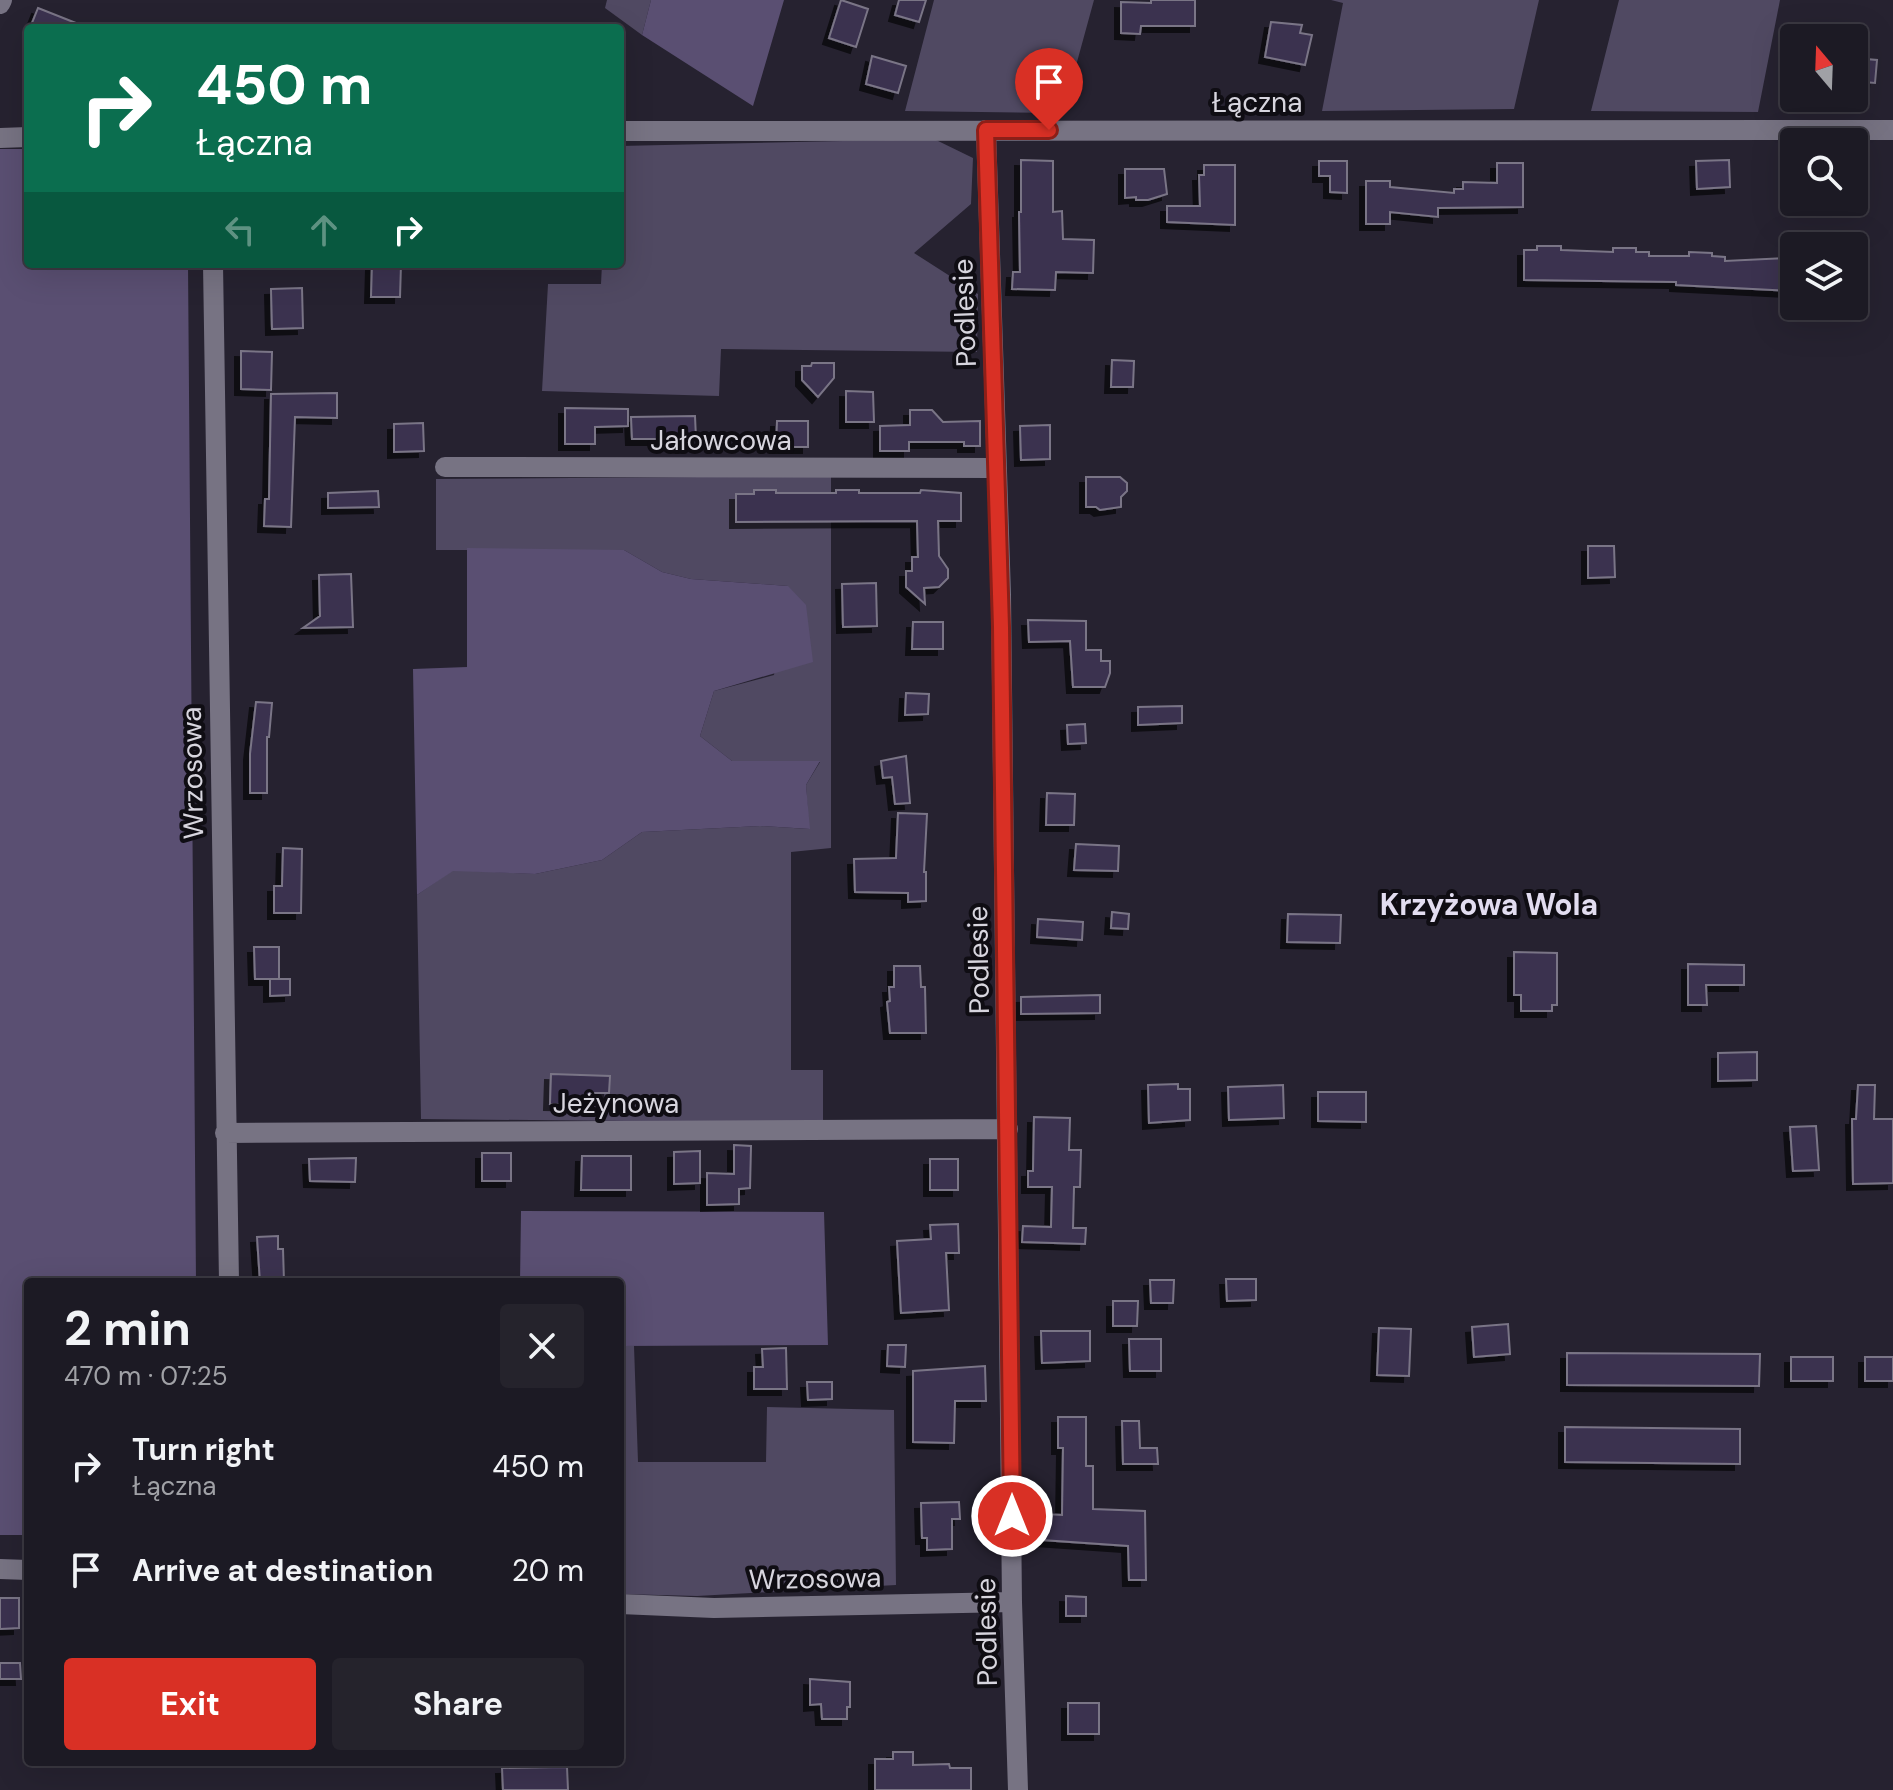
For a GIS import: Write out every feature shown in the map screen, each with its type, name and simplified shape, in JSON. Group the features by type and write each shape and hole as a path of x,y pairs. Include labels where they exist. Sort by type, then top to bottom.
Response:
{"street":[{"name":"Podlesie","path":"986,130 997,468 1012,1602 1018,1790"},
{"name":"Łączna","path":"624,131 1893,130"},
{"path":"0,138 24,137"},
{"name":"Wrzosowa","path":"213,268 229,1278"},
{"name":"Jałowcowa","path":"445,467 997,468"},
{"name":"Jeżynowa","path":"225,1133 1008,1129"},
{"path":"0,1569 24,1570"},
{"name":"Wrzosowa","path":"624,1604 714,1608 1012,1602"}],"shaded area":[{"path":"607,0 651,0 642,35 605,8"},
{"path":"651,0 784,0 753,106 642,35"},
{"path":"934,0 1094,0 1063,113 905,111"},
{"path":"1331,0 1539,0 1514,109 1322,111 1343,3"},
{"path":"1619,0 1780,0 1758,112 1591,111"},
{"path":"934,139 973,158 971,204 914,253 978,294 977,352 721,349 719,396 542,391 548,284 601,284 602,268 624,268 624,146"},
{"path":"0,149 24,149 24,268 188,268 196,1278 24,1278 24,1535 0,1535"},
{"path":"831,476 831,848 791,852 791,1070 823,1070 823,1123 421,1119 417,895 453,870 535,874 602,860 642,832 760,826 809,829 806,785 820,762 732,761 700,736 714,691 774,675 788,586 691,579 662,572 624,550 436,550 436,479"},
{"path":"467,548 624,550 662,572 691,579 788,586 806,605 813,662 714,691 700,736 732,761 820,761 806,785 810,829 760,826 642,832 602,860 535,874 453,871 417,895 413,669 467,667"},
{"path":"521,1211 824,1212 828,1345 624,1346 624,1278 520,1278"},
{"path":"624,1346 634,1346 638,1462 766,1462 767,1407 894,1410 896,1585 697,1596 624,1594"}],"building":[{"path":"841,0 868,9 856,47 829,38"},
{"path":"899,0 926,0 919,22 895,15"},
{"path":"1151,0 1195,0 1195,26 1141,26 1140,34 1121,33 1121,2 1151,3"},
{"path":"38,8 78,24 32,24"},
{"path":"1271,22 1302,25 1300,33 1312,35 1305,65 1265,57"},
{"path":"872,56 906,66 898,93 866,84"},
{"path":"1868,59 1877,60 1875,83 1868,82"},
{"path":"1021,160 1053,161 1053,212 1062,211 1063,239 1094,240 1093,273 1056,272 1055,290 1012,289 1013,272 1020,272"},
{"path":"1729,160 1730,187 1697,189 1696,161"},
{"path":"1319,161 1347,161 1347,193 1330,192 1330,176 1319,176"},
{"path":"1497,163 1523,163 1523,207 1438,208 1438,217 1390,212 1390,224 1366,224 1366,181 1390,181 1390,187 1454,193 1454,189 1463,189 1463,182 1497,183"},
{"path":"1204,165 1235,165 1235,225 1167,222 1167,206 1200,206 1199,175 1204,175"},
{"path":"1125,169 1164,169 1167,194 1148,200 1125,198"},
{"path":"1537,246 1613,252 1613,248 1636,248 1636,252 1649,252 1649,256 1689,256 1689,252 1712,253 1712,256 1725,257 1725,261 1780,258 1780,290 1676,285 1676,282 1524,280 1524,250 1537,250"},
{"path":"372,268 401,268 400,297 371,297"},
{"path":"302,288 303,328 272,329 271,289"},
{"path":"241,351 272,352 271,390 241,389"},
{"path":"1112,360 1134,361 1133,387 1111,387"},
{"path":"812,363 834,363 834,378 818,397 802,380 802,366 811,366"},
{"path":"846,391 873,392 874,422 846,422"},
{"path":"337,393 337,418 295,417 291,527 264,526 265,499 269,499 271,394"},
{"path":"565,408 628,409 628,426 595,427 595,444 565,444"},
{"path":"910,410 932,410 943,422 980,421 980,446 964,446 964,442 909,442 909,451 880,451 880,426 910,425"},
{"path":"695,416 696,439 632,439 631,417"},
{"path":"777,421 808,421 808,447 776,447"},
{"path":"423,423 424,451 394,452 394,424"},
{"path":"1050,425 1050,459 1021,460 1020,426"},
{"path":"1086,477 1120,477 1127,483 1127,491 1121,497 1121,507 1100,510 1086,507"},
{"path":"754,490 776,490 776,493 859,490 859,493 920,493 921,490 961,493 961,521 938,521 939,556 948,569 948,578 939,587 924,588 925,604 906,587 906,571 912,571 912,557 918,557 917,521 736,522 736,494 754,494"},
{"path":"378,491 379,507 328,508 328,493"},
{"path":"1588,546 1614,546 1615,577 1588,578"},
{"path":"351,574 353,627 303,628 320,616 319,575"},
{"path":"876,583 877,626 843,627 842,584"},
{"path":"1028,620 1086,621 1086,650 1101,650 1101,661 1110,661 1105,687 1073,687 1070,641 1029,642"},
{"path":"913,622 943,622 943,649 912,649"},
{"path":"906,693 929,694 928,714 905,715"},
{"path":"256,702 272,703 267,737 267,793 250,793 250,754"},
{"path":"1182,706 1182,723 1138,725 1138,707"},
{"path":"1085,724 1086,743 1068,744 1067,725"},
{"path":"906,756 910,803 895,804 892,777 883,778 881,761"},
{"path":"1047,793 1075,794 1074,825 1046,825"},
{"path":"898,813 927,814 926,901 908,902 908,893 855,892 854,859 896,858"},
{"path":"1076,844 1119,846 1118,871 1074,870"},
{"path":"283,848 302,849 301,913 274,913 274,886 282,886"},
{"path":"1112,912 1129,914 1128,929 1111,928"},
{"path":"1288,914 1341,915 1340,943 1287,942"},
{"path":"1038,919 1083,922 1082,940 1037,937"},
{"path":"254,947 279,947 279,979 255,979"},
{"path":"1514,952 1557,953 1557,1005 1552,1005 1552,1011 1521,1011 1521,995 1514,995"},
{"path":"1688,964 1744,965 1744,985 1706,985 1707,1005 1688,1005"},
{"path":"894,966 920,966 921,987 925,987 926,1033 890,1033 887,1002 890,1001 889,987 894,987"},
{"path":"270,979 290,979 290,995 270,996"},
{"path":"1100,995 1100,1013 1021,1014 1021,997"},
{"path":"1757,1052 1757,1080 1718,1081 1718,1053"},
{"path":"551,1074 610,1076 609,1093 590,1093 589,1105 550,1104"},
{"path":"1178,1084 1178,1089 1190,1089 1190,1120 1149,1123 1148,1085"},
{"path":"1283,1085 1284,1118 1229,1120 1228,1087"},
{"path":"1858,1085 1875,1085 1874,1119 1893,1119 1893,1183 1853,1184 1852,1119 1856,1119"},
{"path":"1318,1092 1366,1092 1366,1122 1318,1121"},
{"path":"1034,1117 1070,1118 1069,1150 1081,1150 1080,1187 1074,1187 1073,1228 1086,1228 1085,1244 1022,1242 1023,1226 1051,1227 1052,1187 1028,1187 1028,1171 1033,1171"},
{"path":"1816,1126 1819,1170 1793,1171 1790,1127"},
{"path":"734,1145 751,1146 750,1188 739,1189 739,1204 707,1205 707,1173 734,1174"},
{"path":"700,1151 700,1183 674,1184 674,1152"},
{"path":"482,1153 511,1153 511,1181 482,1181"},
{"path":"582,1156 631,1156 631,1190 581,1190"},
{"path":"356,1158 355,1182 310,1181 309,1159"},
{"path":"930,1159 958,1159 958,1190 930,1190"},
{"path":"958,1224 959,1253 946,1253 949,1310 901,1313 897,1241 931,1239 930,1225"},
{"path":"278,1236 278,1249 283,1249 284,1278 260,1278 257,1237"},
{"path":"1226,1279 1256,1279 1256,1300 1227,1301"},
{"path":"1150,1280 1174,1280 1173,1303 1151,1303"},
{"path":"1113,1301 1138,1301 1137,1326 1113,1326"},
{"path":"1508,1324 1510,1354 1474,1357 1472,1327"},
{"path":"1379,1328 1411,1329 1409,1376 1377,1375"},
{"path":"1041,1331 1090,1331 1090,1361 1042,1363"},
{"path":"1129,1339 1161,1339 1161,1371 1130,1371"},
{"path":"888,1345 906,1345 905,1367 887,1366"},
{"path":"786,1348 787,1389 754,1389 754,1367 763,1367 762,1349"},
{"path":"1567,1353 1760,1354 1759,1386 1567,1385"},
{"path":"1791,1357 1833,1357 1833,1381 1791,1381"},
{"path":"1865,1357 1893,1357 1893,1381 1865,1381"},
{"path":"985,1366 986,1401 955,1401 954,1443 913,1442 913,1371"},
{"path":"807,1382 832,1382 832,1399 808,1400"},
{"path":"1058,1417 1086,1417 1086,1466 1093,1466 1093,1509 1145,1511 1146,1580 1129,1580 1128,1546 1042,1540 1043,1514 1062,1515 1063,1448 1058,1448"},
{"path":"1122,1421 1139,1421 1140,1448 1157,1448 1158,1464 1123,1464"},
{"path":"1565,1427 1740,1429 1740,1464 1565,1462"},
{"path":"959,1502 960,1519 952,1519 952,1549 927,1550 927,1538 922,1538 921,1503"},
{"path":"1066,1596 1086,1597 1086,1616 1066,1616"},
{"path":"0,1598 19,1598 19,1628 0,1629"},
{"path":"0,1663 20,1663 21,1679 0,1679"},
{"path":"810,1679 850,1682 847,1719 822,1719 821,1704 810,1705"},
{"path":"1068,1703 1099,1703 1099,1734 1068,1734"},
{"path":"893,1752 913,1752 913,1765 949,1764 950,1768 971,1768 971,1790 875,1790 875,1759 893,1759"},
{"path":"567,1767 568,1790 503,1790 502,1768"}],"district":[{"name":"Krzyżowa Wola","path":"1489,905"}],"route":[{"path":"1012,1516 1001,627 986,130 1049,130"}]}
